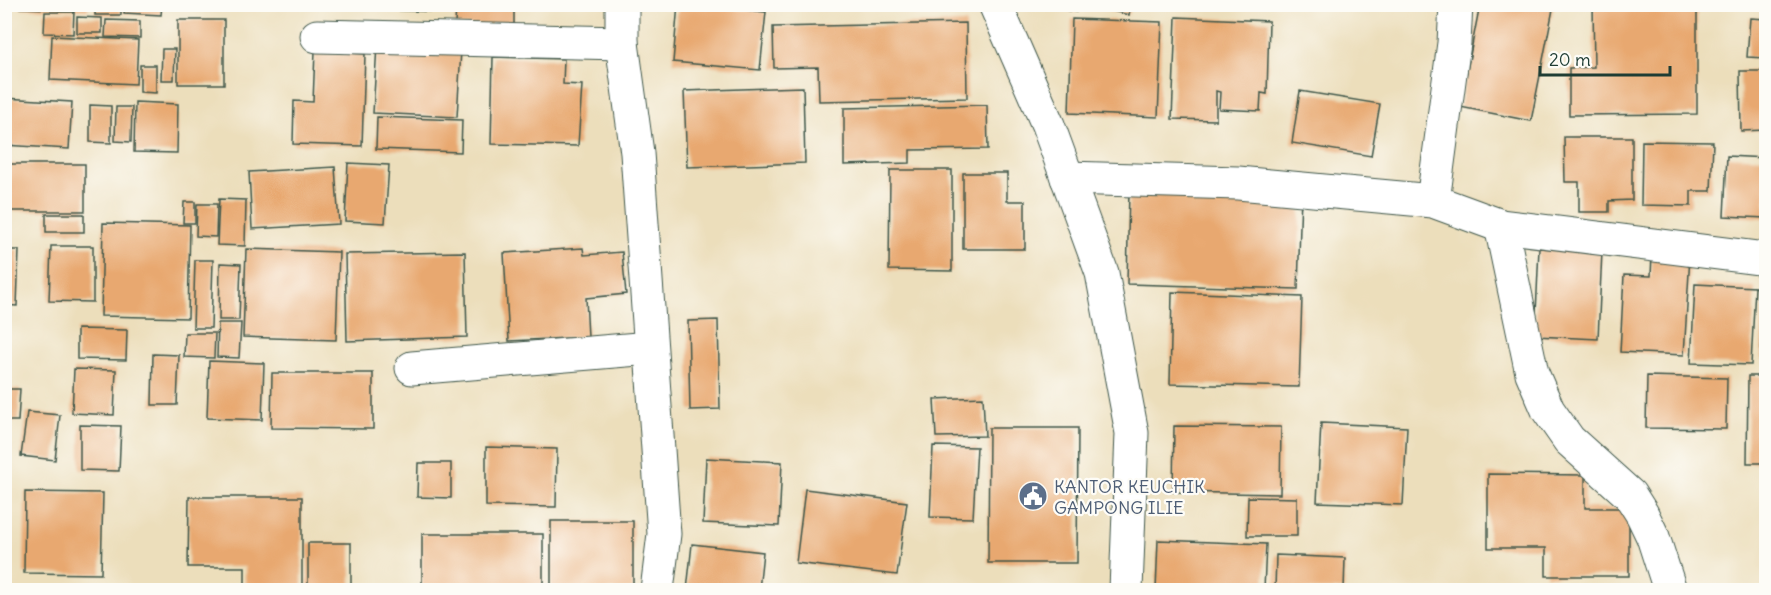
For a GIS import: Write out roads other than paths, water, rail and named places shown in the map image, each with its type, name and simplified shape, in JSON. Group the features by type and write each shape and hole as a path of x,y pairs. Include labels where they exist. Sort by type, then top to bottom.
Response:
{"street":[{"path":"622,4 622,43 637,153 663,534 657,591"},
{"path":"995,4 1048,125 1102,273 1132,433 1126,591"},
{"path":"1433,201 1454,43 1456,4"},
{"path":"317,36 622,43"},
{"path":"1067,178 1238,183 1433,201 1501,226 1767,259"},
{"path":"1501,226 1532,373 1548,410 1569,440 1630,495 1653,537 1670,591"},
{"path":"412,368 651,348"}],"place":[{"name":"KANTOR KEUCHIK GAMPONG ILIE","path":"1033,496"}]}
